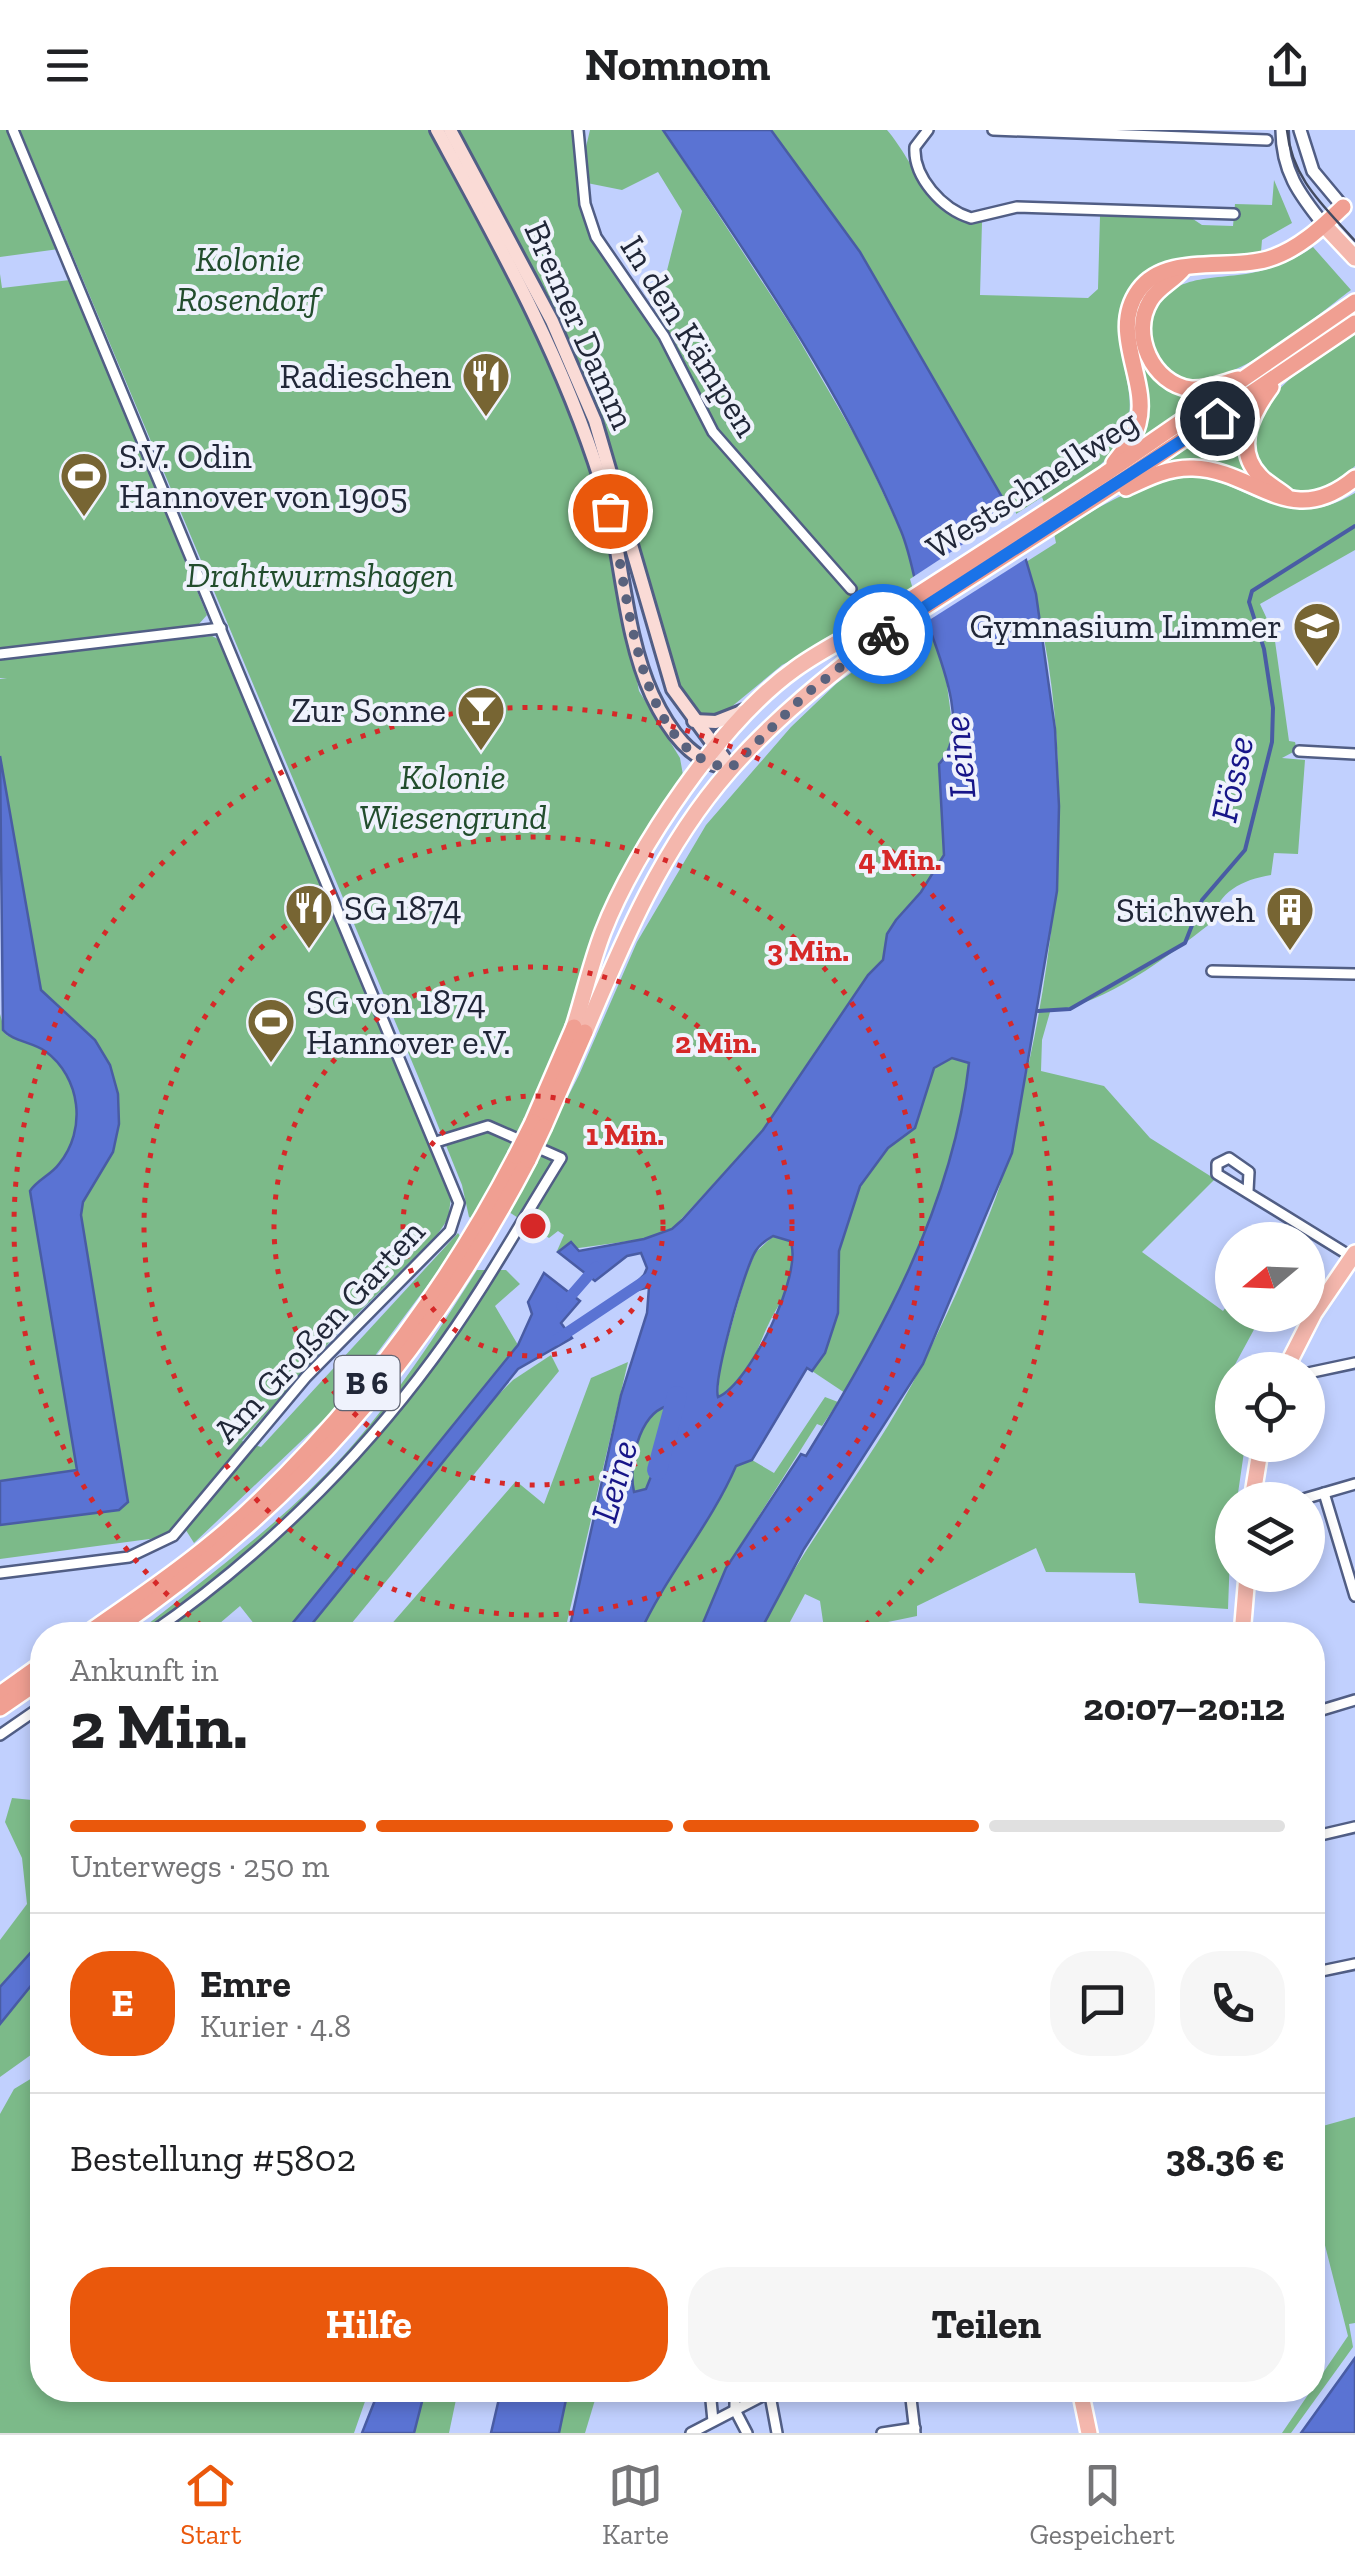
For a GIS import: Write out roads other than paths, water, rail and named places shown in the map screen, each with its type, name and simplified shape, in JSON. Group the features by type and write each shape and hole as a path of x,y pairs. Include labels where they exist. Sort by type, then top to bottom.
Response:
{"highway":[{"path":"1105,474 1130,441 1140,414 1127,326 1133,299 1148,279 1164,269 1271,258 1349,212"},
{"path":"1184,268 1157,292 1143,318 1144,342 1156,369 1176,385 1199,389 1251,375"},
{"name":"Westschnellweg","path":"1053,519 1105,474 1350,306"},
{"name":"Westschnellweg","path":"882,626 1280,376 1355,323"},
{"path":"1280,376 1256,407 1246,443 1259,476 1289,499"},
{"path":"1053,519 1179,468 1213,471 1276,498 1289,499 1323,497 1355,478"},
{"name":"Westschnellweg","path":"126,1622 182,1583 361,1416 428,1327 493,1227 580,1030"},
{"name":"Westschnellweg","path":"104,1622 174,1574 260,1500 350,1404 418,1317 522,1158"},
{"path":"0,1694 30,1673"},
{"path":"0,1708 30,1687"}],"main road":[{"name":"Bremer Damm","path":"437,130 563,376 622,535"},
{"name":"Bremer Damm","path":"450,130 552,321 595,421 622,535 665,670 694,721 718,745 731,768"},
{"path":"1324,225 1355,258"},
{"name":"Bremer Damm","path":"628,556 642,666 659,708 687,747 704,763"},
{"name":"Westschnellweg","path":"580,1030 603,932 641,858 704,763 752,707 794,670 882,626"},
{"name":"Westschnellweg","path":"580,1030 632,920 666,862 731,768 882,626"},
{"path":"694,721 716,722 752,707"},
{"path":"686,790 694,769 687,747"},
{"path":"704,763 731,768"},
{"path":"1301,1352 1314,1313 1353,1255"},
{"path":"1243,1622 1245,1592"},
{"path":"1083,2402 1089,2433"}],"street":[{"name":"Am Großen Garten","path":"0,1573 128,1557 162,1544 188,1522 306,1377 450,1230 459,1203 13,130"},
{"name":"In den Kämpen","path":"578,130 585,204 596,237 664,336 713,432 851,589"},
{"path":"928,130 914,147 919,172 956,213 971,218 1017,207 1234,214"},
{"path":"993,130 1151,132 1266,140"},
{"path":"1282,130 1284,163 1290,178 1324,225"},
{"path":"1300,130 1313,171 1349,212"},
{"path":"0,654 221,628"},
{"path":"1299,751 1355,754"},
{"path":"1212,971 1355,974"},
{"path":"165,1622 234,1570 386,1420 436,1356 561,1158 488,1126 436,1142"},
{"path":"1248,1191 1353,1255"},
{"path":"1325,1366 1355,1363"},
{"path":"1325,1493 1355,1484"},
{"path":"1325,1496 1355,1596"},
{"path":"1325,1709 1355,1700"},
{"path":"0,1735 30,1714"},
{"path":"1325,1834 1355,1827"},
{"path":"1325,1970 1355,1964"},
{"path":"712,2421 713,2402"},
{"path":"735,2402 747,2433"},
{"path":"690,2433 750,2402"},
{"path":"772,2402 778,2433"},
{"path":"882,2433 915,2431 911,2402"}],"water":[{"path":"663,130 771,130 860,252 1013,516 1036,594 1055,729 1059,806 1057,891 1012,1153 923,1364 804,1549 765,1622 703,1622 726,1568 801,1454 806,1456 886,1317 930,1219 947,1168 969,1063 952,1058 934,1068 915,1128 888,1148 860,1186 839,1251 838,1313 825,1353 812,1371 807,1368 752,1460 736,1466 646,1622 571,1622 621,1395 647,1313 649,1287 638,1290 635,1284 647,1268 641,1253 627,1256 595,1281 558,1252 571,1242 579,1251 644,1239 672,1229 682,1220 763,1130 868,975 883,960 887,934 944,855 939,764 949,748 952,709 904,540 851,426 760,275","holes":["773,1236 790,1241 789,1276 771,1326 744,1372 718,1397 725,1348 750,1263 757,1249","667,1406 669,1432 646,1489 634,1492 637,1443 649,1420"]},
{"path":"0,756 41,990 95,1040 110,1065 118,1094 119,1124 113,1152 83,1202 81,1215 128,1502 119,1510 0,1525 0,1481 77,1470 30,1191 56,1168 68,1150 74,1136 76,1104 73,1089 57,1062 45,1051 3,1030"},
{"path":"544,1273 580,1301 561,1323 572,1338 518,1369 314,1622 294,1622 518,1345 532,1314 528,1302"},
{"path":"30,1953 30,1987 0,2024 0,1987"},
{"path":"1355,2358 1355,2433 1301,2433"},
{"path":"374,2402 422,2402 414,2433 362,2433"},
{"path":"498,2402 565,2402 559,2433 491,2433"}],"waterway":[{"name":"Fösse","path":"1038,1011 1070,1009 1185,943 1202,900 1245,850 1272,742 1273,708 1264,649 1249,602 1252,591 1355,526"},
{"path":"562,1306 596,1267"},
{"path":"556,1340 649,1278"},
{"name":"Leine","path":"657,1470 677,1396"}],"tram line":[{"path":"1287,130 1295,163 1303,177 1355,241"}],"place":[{"name":"Radieschen","path":"486,418"},
{"name":"S.V. Odin Hannover von 1905","path":"84,518"},
{"name":"Gymnasium Limmer","path":"1317,668"},
{"name":"Zur Sonne","path":"481,752"},
{"name":"SG 1874","path":"309,950"},
{"name":"Stichweh","path":"1290,952"},
{"name":"SG von 1874 Hannover e.V.","path":"271,1064"}],"park label":[{"name":"Kolonie Rosendorf","path":"248,279"},
{"name":"Drahtwurmshagen","path":"320,575"},
{"name":"Kolonie Wiesengrund","path":"453,797"}]}
